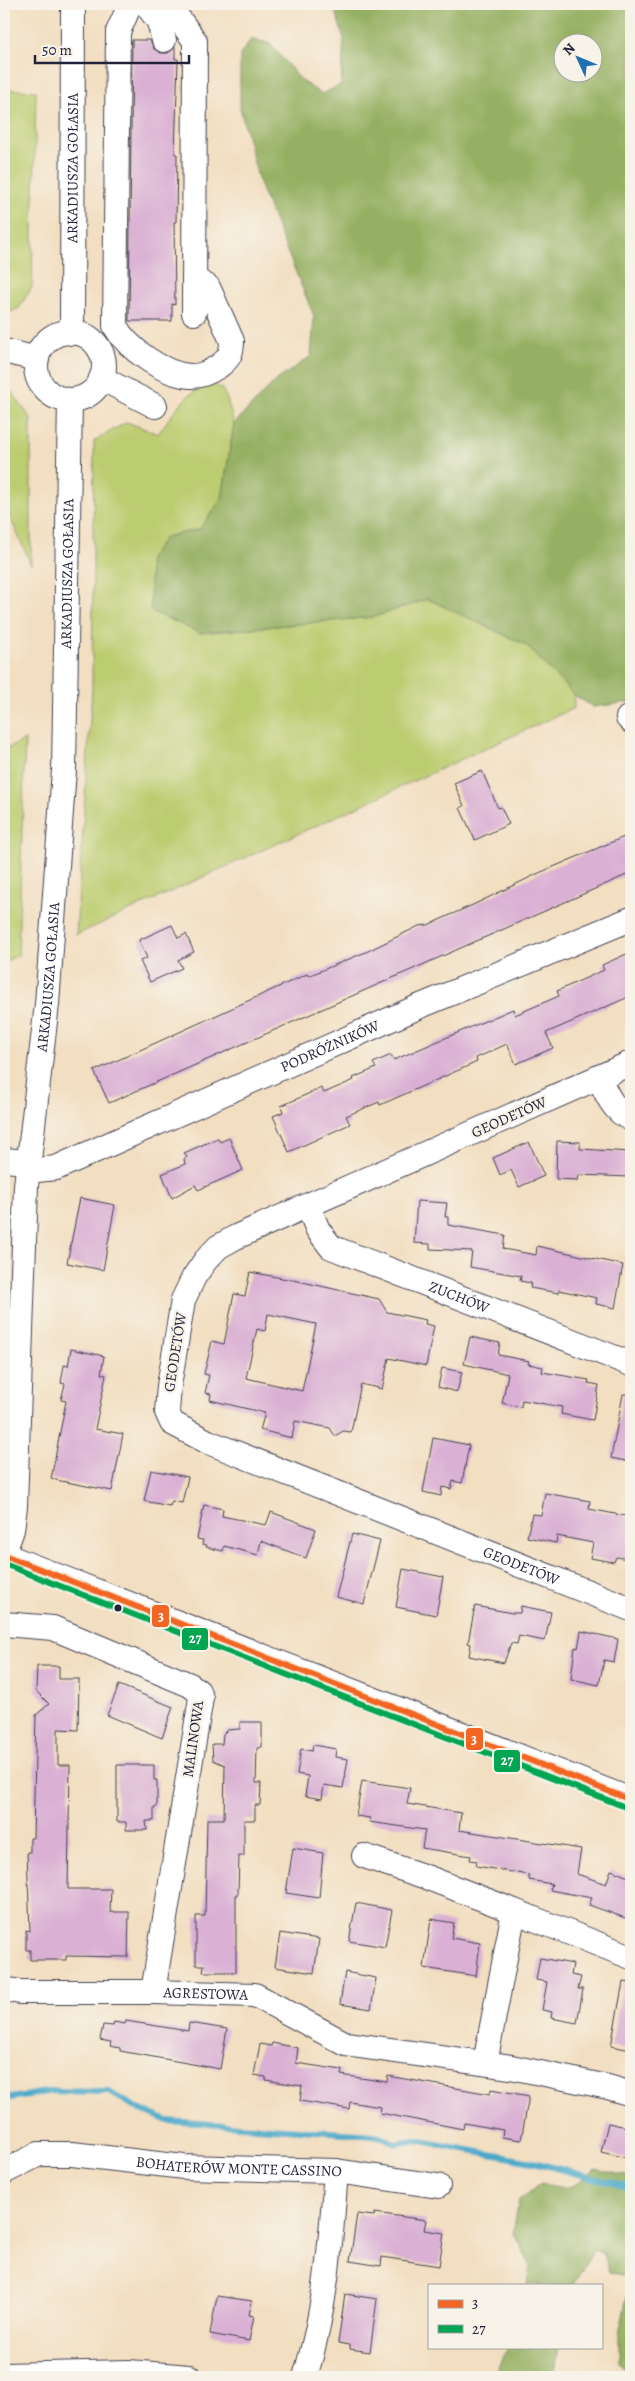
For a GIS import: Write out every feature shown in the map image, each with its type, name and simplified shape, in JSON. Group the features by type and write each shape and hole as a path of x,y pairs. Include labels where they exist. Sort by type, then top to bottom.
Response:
{"street":[{"name":"ARKADIUSZA GOŁASIA","path":"72,333 73,4"},
{"path":"128,4 128,13 122,20 118,32 115,326 134,348 152,360 168,370 191,376 211,371 229,357 232,350 232,341 208,287 194,279"},
{"path":"146,4 159,22 164,40"},
{"path":"168,4 195,41 194,313"},
{"path":"72,333 85,336 98,347 104,363 101,378 93,391 87,395 70,400 53,396 41,385 36,370 37,359 43,345 59,334 72,333"},
{"path":"4,351 37,359"},
{"path":"101,378 155,406"},
{"name":"ARKADIUSZA GOŁASIA","path":"4,1554 12,1530 15,1506 28,1166 47,1004 64,770 70,400"},
{"name":"PODRÓŻNIKÓW","path":"4,1160 28,1166 56,1168 418,1007 631,919"},
{"name":"GEODETÓW","path":"631,1063 218,1246 194,1277 184,1300 169,1386 167,1412 172,1423 208,1442 631,1609"},
{"path":"599,1077 606,1093 621,1115 631,1119"},
{"name":"ZUCHÓW","path":"308,1206 318,1230 331,1246 631,1364"},
{"path":"4,1554 631,1800"},
{"name":"MALINOWA","path":"4,1624 52,1628 190,1685 198,1691 201,1698 153,1992"},
{"path":"364,1856 426,1877 631,1957"},
{"path":"485,2063 514,1911"},
{"name":"AGRESTOWA","path":"4,1989 20,1992 153,1992 255,1995 346,2044 485,2063 608,2086 631,2094"},
{"name":"BOHATERÓW MONTE CASSINO","path":"4,2172 39,2154 72,2154 184,2167 336,2170 438,2186"},
{"path":"305,2377 315,2346 330,2256 336,2170"},
{"path":"4,2375 129,2372 189,2377"}],"green space":[{"path":"333,4 631,4 631,702 593,707 574,695 526,645 428,599 374,617 200,633 151,611 149,559 165,537 200,529 222,498 234,424 274,382 311,356 314,316 260,186 240,108 240,55 251,39 269,43 302,81 321,94 341,85 344,39"},
{"path":"4,89 36,91 32,287 19,308 4,315"},
{"path":"213,384 222,389 234,424 222,498 200,529 165,537 151,611 200,633 374,617 428,599 526,645 574,695 574,708 76,935 92,689 94,441 127,422 158,434 181,403 195,391"},
{"path":"4,387 9,388 31,419 31,565 4,503"},
{"path":"25,740 18,955 4,962 4,750"},
{"path":"595,2169 631,2177 631,2375 619,2362 619,2334 630,2282 625,2276 609,2272 604,2254 594,2250 574,2284 527,2284 530,2265 513,2232 519,2200 542,2183 565,2187 577,2184"},
{"path":"508,2348 559,2348 554,2377 497,2377 497,2372"}],"building":[{"path":"132,40 150,40 154,49 161,53 168,53 175,47 175,59 178,59 175,154 177,154 176,222 174,222 175,305 172,304 172,321 129,321"},
{"path":"482,771 498,808 501,807 509,824 475,840 460,808 464,806 454,783"},
{"path":"631,834 631,873 109,1103 94,1071 307,974 308,976 366,952 419,926 428,925 539,873"},
{"path":"172,925 178,938 186,934 194,952 178,960 182,968 150,982 140,961 147,958 139,940"},
{"path":"631,952 631,996 546,1033 553,1048 516,1064 507,1044 476,1058 477,1062 380,1105 379,1102 346,1116 350,1124 289,1152 273,1116 283,1112 281,1106 321,1088 324,1093 354,1080 353,1078 376,1068 373,1063 391,1055 394,1060 513,1009 515,1015 559,996 557,991 604,970 602,965"},
{"path":"218,1138 220,1142 229,1138 243,1170 198,1190 195,1185 172,1198 162,1174 185,1164 184,1159 187,1157 184,1153"},
{"path":"557,1141 580,1142 580,1149 631,1152 630,1177 579,1175 578,1180 556,1179"},
{"path":"529,1142 544,1176 519,1187 511,1170 500,1175 493,1158"},
{"path":"80,1198 115,1205 103,1270 67,1263"},
{"path":"417,1201 447,1203 445,1217 448,1217 448,1225 505,1235 503,1249 536,1255 537,1246 623,1265 615,1308 596,1304 597,1298 559,1290 559,1293 530,1288 531,1283 520,1281 521,1276 470,1267 472,1251 430,1249 430,1244 414,1243"},
{"path":"250,1272 379,1299 387,1312 426,1320 425,1324 434,1326 426,1366 389,1358 382,1389 361,1384 351,1432 343,1431 335,1436 330,1428 295,1421 292,1438 260,1430 265,1413 210,1400 211,1394 205,1393 209,1375 204,1374 212,1341 224,1344 234,1294 245,1296","holes":["268,1314 316,1324 302,1391 246,1378 257,1329 265,1331"]},
{"path":"470,1337 500,1343 498,1355 529,1361 528,1364 543,1367 542,1372 589,1380 588,1383 599,1385 593,1420 561,1414 562,1407 522,1400 521,1407 502,1403 508,1374 464,1364"},
{"path":"71,1349 104,1356 101,1374 106,1375 95,1429 123,1434 112,1491 51,1479 66,1401 61,1400 65,1384 61,1383 64,1365 68,1366"},
{"path":"442,1368 462,1372 457,1392 438,1387"},
{"path":"623,1394 631,1394 631,1462 611,1458"},
{"path":"433,1438 469,1445 462,1483 453,1481 451,1489 442,1487 441,1496 423,1492"},
{"path":"151,1470 188,1477 182,1503 172,1501 170,1506 144,1501"},
{"path":"545,1493 590,1501 589,1509 631,1517 631,1543 628,1559 616,1557 614,1562 590,1558 593,1543 557,1536 556,1543 527,1537 532,1514 541,1515"},
{"path":"204,1505 223,1509 222,1516 266,1525 271,1512 316,1529 306,1558 261,1541 258,1555 224,1546 223,1551 206,1547 207,1545 202,1544 203,1540 197,1539"},
{"path":"352,1534 380,1541 364,1604 336,1597"},
{"path":"403,1569 443,1577 436,1615 396,1607"},
{"path":"475,1606 512,1613 520,1613 521,1606 551,1612 545,1641 519,1636 517,1644 511,1643 504,1663 469,1656 471,1644 468,1643"},
{"path":"581,1631 618,1639 614,1662 604,1660 599,1685 571,1679 575,1647 578,1648"},
{"path":"37,1666 59,1666 59,1679 79,1679 78,1730 58,1729 58,1765 70,1765 68,1889 111,1889 110,1912 129,1912 128,1957 66,1956 66,1960 30,1960 30,1950 26,1950 26,1930 30,1931 27,1852 30,1852 30,1838 33,1838 36,1715 49,1704 36,1691"},
{"path":"119,1685 173,1707 162,1738 107,1715"},
{"path":"240,1722 262,1722 262,1747 257,1748 256,1783 261,1783 260,1805 255,1805 255,1820 244,1820 244,1856 239,1856 238,1894 236,1894 236,1972 203,1972 204,1965 196,1965 196,1916 205,1916 207,1819 224,1819 225,1765 213,1760 212,1744 222,1744 223,1734 227,1730 240,1729"},
{"path":"313,1745 336,1749 335,1757 348,1759 343,1788 324,1785 322,1799 305,1796 308,1776 297,1774 301,1749 312,1751"},
{"path":"117,1765 154,1765 154,1780 157,1780 157,1807 154,1807 154,1821 146,1821 147,1830 126,1830 126,1822 117,1822"},
{"path":"362,1781 410,1788 407,1804 461,1813 459,1830 581,1849 577,1874 606,1884 611,1870 631,1878 631,1917 628,1916 628,1919 589,1905 592,1898 550,1890 552,1884 529,1880 529,1875 476,1866 477,1861 470,1860 471,1856 422,1848 425,1830 369,1822 370,1818 356,1816"},
{"path":"293,1848 323,1853 319,1898 286,1893"},
{"path":"356,1903 392,1910 385,1947 349,1941"},
{"path":"431,1919 454,1923 451,1938 480,1943 476,1976 424,1968"},
{"path":"280,1933 319,1939 314,1973 275,1967"},
{"path":"540,1958 573,1964 571,1975 581,1977 578,1989 583,1989 577,2023 551,2018 552,2012 542,2010 547,1982 536,1980"},
{"path":"345,1972 376,1978 371,2009 340,2004"},
{"path":"623,1982 631,1983 631,2050 611,2046"},
{"path":"126,2021 188,2031 189,2023 227,2029 220,2069 120,2051 120,2048 110,2046 111,2042 100,2040 103,2025 113,2026 114,2022 125,2024"},
{"path":"272,2043 298,2048 296,2063 342,2070 341,2075 387,2082 388,2076 490,2094 491,2089 529,2096 521,2140 502,2137 503,2130 464,2123 463,2129 380,2113 381,2107 350,2102 349,2109 300,2101 302,2086 266,2080 266,2077 254,2075 260,2044 271,2046"},
{"path":"608,2123 631,2128 631,2159 601,2152"},
{"path":"375,2213 426,2220 424,2230 444,2233 439,2266 382,2257 381,2266 350,2261 357,2214 374,2216"},
{"path":"345,2294 377,2299 370,2352 350,2349 350,2345 338,2343"},
{"path":"217,2296 252,2301 249,2315 254,2316 249,2341 210,2334"}],"waterway":[{"path":"4,2099 53,2091 109,2092 141,2110 168,2121 374,2135 383,2137 395,2144 416,2140 537,2163 631,2188"}],"transit line":[{"name":"3","path":"4,1555 631,1800"},
{"name":"27","path":"4,1564 628,1808"}]}
